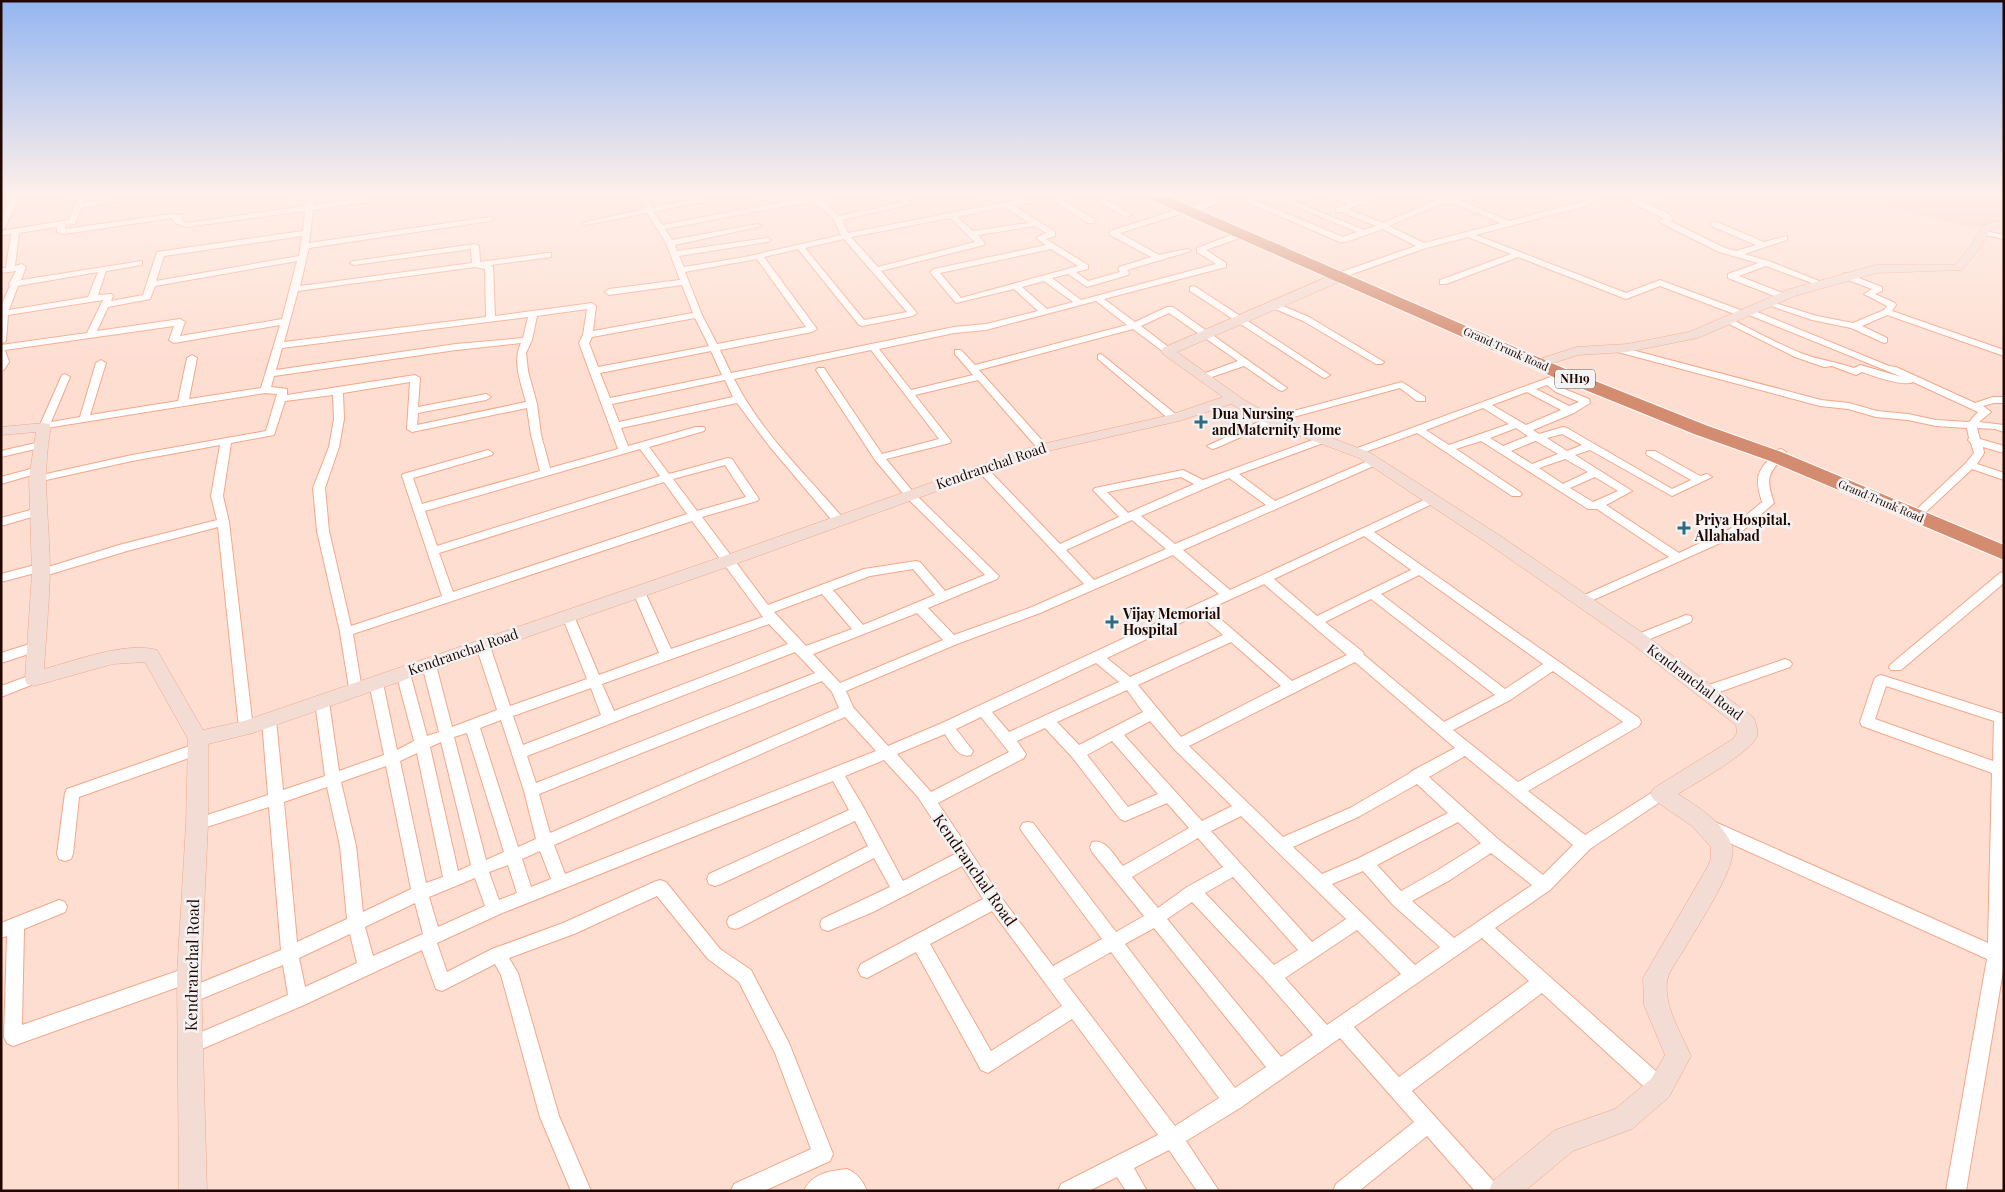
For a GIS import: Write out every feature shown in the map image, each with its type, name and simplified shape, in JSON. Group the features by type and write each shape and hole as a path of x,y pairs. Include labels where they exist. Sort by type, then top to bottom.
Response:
{"highway":[{"name":"Grand Trunk Road","path":"1279,250 1607,386 1922,510 2004,545"},
{"name":"Grand Trunk Road","path":"1290,250 1341,276 1556,377 1701,430 1779,454 2004,554"}],"street":[{"path":"1,341 6,294 22,267 6,270 11,250"},
{"path":"105,305 147,297 160,254 190,250"},
{"path":"265,390 286,322 303,250"},
{"path":"354,263 449,250"},
{"path":"475,250 476,265"},
{"path":"672,250 698,315 739,399 774,445 839,520"},
{"path":"674,254 703,250"},
{"path":"681,270 788,250"},
{"path":"802,250 862,323 914,312 858,250"},
{"path":"876,270 954,250"},
{"path":"1036,250 934,272 959,301 1085,267 1058,250"},
{"path":"1143,250 1158,258"},
{"path":"606,402 954,330 986,327 1223,264 1201,250"},
{"path":"1168,351 1276,306 1341,276 1413,250"},
{"path":"1508,250 1626,296 1660,283 1744,312 1919,380 1986,412 1978,416 1972,425 1973,440 1978,445 1980,453 1922,510"},
{"path":"1721,250 1766,263 1820,284"},
{"path":"1736,254 1747,250"},
{"path":"1547,361 1577,351 1616,349 1693,335 1782,296 1846,276 1875,270 1958,268 1973,250"},
{"path":"1142,287 1122,269 1158,258 1187,252"},
{"path":"1443,282 1518,254"},
{"path":"294,289 548,255"},
{"path":"594,371 812,328 759,256"},
{"path":"151,284 302,258"},
{"path":"13,284 139,263"},
{"path":"1766,263 1731,276 1782,296"},
{"path":"476,265 489,266 491,319"},
{"path":"92,299 103,269"},
{"path":"1068,271 1087,284 1125,273"},
{"path":"1846,276 1879,289 1868,294 1892,305 1887,312 1854,326"},
{"path":"1045,277 1080,302"},
{"path":"610,292 686,282"},
{"path":"1016,286 1046,312"},
{"path":"1193,289 1325,375"},
{"path":"3,311 109,296 91,335"},
{"name":"Kendranchal Road","path":"1098,298 1232,399 1271,420 1356,452 1494,539 1638,639 1746,722 1747,735 1740,744 1661,794"},
{"path":"1766,303 1815,318 1854,326 1884,340"},
{"path":"278,346 592,306 588,335 584,343 624,450"},
{"path":"1276,306 1306,319 1379,362"},
{"path":"909,393 1134,326 1170,309 1282,388"},
{"path":"1887,312 2004,353"},
{"path":"533,314 528,340 521,353 523,371 532,404 536,435 546,472"},
{"path":"588,335 698,315"},
{"path":"1726,320 1798,354 1827,365 1831,363 1856,372 1860,368 1883,376 1911,381 1919,380"},
{"path":"1,368 4,362 1,349 180,322 174,340 286,322"},
{"path":"270,374 456,347 528,340"},
{"path":"873,347 946,441 879,458"},
{"path":"1616,349 1820,403 1848,406 1876,414 1908,417 1936,423 1996,426 2004,429"},
{"path":"958,352 1043,448"},
{"path":"1101,357 1174,418"},
{"path":"183,403 192,358"},
{"path":"1203,377 1245,362"},
{"path":"84,419 102,363"},
{"path":"518,752 800,649 861,631 993,576 910,495 879,458 821,370"},
{"path":"34,679 40,570 38,474 40,445 44,427 65,377"},
{"path":"1356,452 1556,377 1559,390 1585,401 1570,411 1447,449"},
{"path":"281,399 415,378 412,430 532,404"},
{"path":"1212,446 1271,420 1402,385 1421,399"},
{"path":"1527,388 1570,411"},
{"path":"1,432 44,427 265,390 283,391 270,433 1,481"},
{"path":"338,391 339,419 334,447 319,488 323,531 346,632 355,690"},
{"path":"413,411 486,397"},
{"path":"614,426 739,399"},
{"name":"Kendranchal Road","path":"188,1189 191,1045 189,985 197,824 198,744 639,592 1043,448 1174,418 1232,399"},
{"path":"1974,406 1993,400 2004,400"},
{"path":"1482,437 1592,507 1626,491 1483,404"},
{"path":"418,509 700,429"},
{"path":"1418,429 1516,494"},
{"path":"1503,450 1563,430 1672,493 1703,479 1651,453"},
{"path":"1059,549 1202,484 1322,440"},
{"path":"1973,440 2004,450"},
{"path":"226,441 217,496 223,522 246,728"},
{"path":"1,454 40,445"},
{"name":"Kendranchal Road","path":"642,445 727,561 769,614 838,689 847,710 911,780 927,801 994,901 1172,1138 1209,1191"},
{"path":"1530,468 1590,446"},
{"path":"449,598 407,476 488,453"},
{"path":"1582,601 1734,532 1768,503 1763,488 1763,474 1779,454"},
{"path":"346,632 694,516 753,499 728,461 666,478 433,551"},
{"path":"838,689 952,641 1036,610 1093,586 1374,462"},
{"path":"1970,464 2004,477"},
{"path":"982,469 1093,586"},
{"path":"1202,484 1183,473 1099,490 1228,595"},
{"path":"1230,473 1274,506"},
{"path":"1562,488 1595,473"},
{"path":"191,1045 298,999 494,909 836,774 946,727 1432,500"},
{"path":"1598,504 1677,557"},
{"path":"1,522 38,512"},
{"path":"1,578 40,570 223,522"},
{"path":"1365,531 1634,722 1517,790"},
{"path":"197,824 276,799 393,758 422,744 472,725 667,656 769,614 824,588 868,572 916,565 943,597"},
{"path":"1317,621 1420,570"},
{"path":"1896,667 2004,576"},
{"path":"1265,578 1358,655 1466,749 1584,844"},
{"path":"824,588 861,631"},
{"path":"639,592 667,656"},
{"path":"1372,594 1505,696"},
{"path":"919,607 952,641"},
{"path":"1200,608 1290,687"},
{"path":"568,616 610,719"},
{"path":"1638,639 1686,619"},
{"path":"1008,739 1046,720 1084,706 1129,683 1232,636"},
{"path":"484,646 531,791 544,841 560,882"},
{"path":"1,658 36,647"},
{"path":"1,692 34,679 113,657 150,655 198,744 72,793 64,854"},
{"path":"1179,745 1290,687 1358,655"},
{"path":"1097,657 1129,683 1152,714 1179,745 1414,975"},
{"path":"1443,729 1505,696 1552,664"},
{"path":"1708,691 1785,664"},
{"path":"429,665 480,868 494,909"},
{"path":"403,673 422,744 452,880"},
{"path":"531,791 824,675"},
{"path":"1956,1191 2000,957 2001,718 1881,680 1867,722 2000,770"},
{"path":"376,683 420,893 442,983 498,954 568,929 660,887 714,954 745,976 783,1050 823,1154 741,1191"},
{"path":"322,702 333,779 348,846 356,923 367,968"},
{"path":"59,907 8,928 13,1037 290,954 420,893 513,856 847,710"},
{"path":"927,801 1019,754 983,710"},
{"path":"1077,753 1152,714"},
{"path":"269,720 290,954 298,999"},
{"path":"1046,720 1077,753 1124,815 1168,796"},
{"path":"472,725 526,896"},
{"path":"946,727 966,751"},
{"path":"1114,734 1310,952"},
{"path":"1281,845 1355,812 1417,775 1466,749"},
{"path":"836,774 860,812 876,849 900,888"},
{"path":"1417,775 1492,844 1544,886"},
{"path":"1068,1191 1172,1138 1233,1101 1544,886 1584,844 1661,794 1706,825 2000,957"},
{"path":"1122,875 1199,830 1242,808"},
{"path":"715,879 860,812"},
{"path":"1320,882 1365,863 1458,814"},
{"path":"1503,1191 1565,1140 1624,1120 1660,1088 1678,1056 1656,1005 1655,978 1717,870 1723,854 1720,843 1706,825"},
{"path":"1028,828 1233,1101"},
{"path":"1399,900 1444,875 1492,844"},
{"path":"1098,847 1279,1069"},
{"path":"735,922 876,849"},
{"path":"828,924 867,907 900,888 964,857"},
{"path":"1365,863 1399,900 1453,948"},
{"path":"1051,976 1156,918 1193,892 1234,868"},
{"path":"1193,892 1273,976 1398,1090 1489,1191"},
{"path":"867,970 994,901"},
{"path":"1273,976 1359,920"},
{"path":"1483,928 1660,1088"},
{"path":"920,942 988,1064 1074,1008"},
{"path":"498,954 509,973 550,1117 580,1191"},
{"path":"1398,1090 1542,982"},
{"path":"1343,1191 1428,1123"},
{"path":"1120,1164 1137,1191"},
{"path":"814,1191 825,1182 847,1179 857,1191"}],"place":[{"name":"Dua Nursing andMaternity Home","path":"1201,422"},
{"name":"Priya Hospital, Allahabad","path":"1684,528"},
{"name":"Vijay Memorial Hospital","path":"1112,622"}]}
